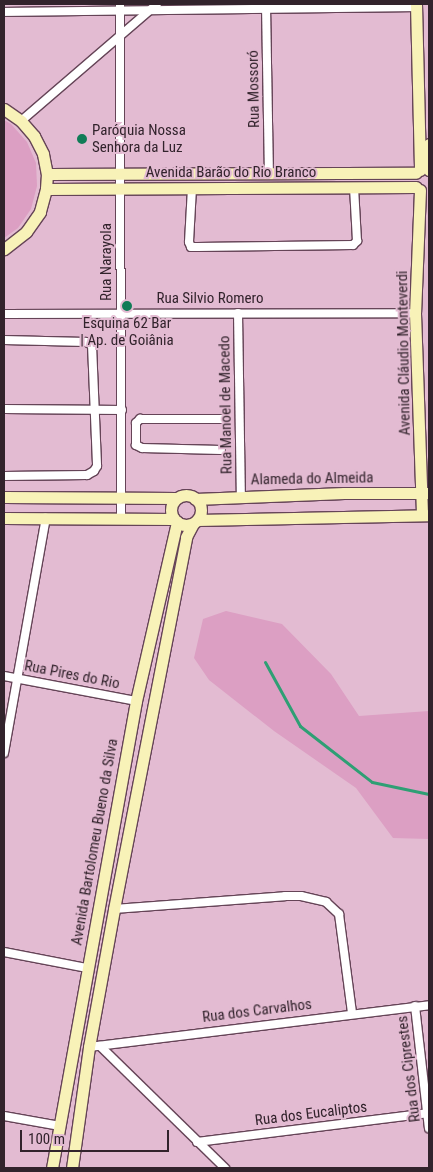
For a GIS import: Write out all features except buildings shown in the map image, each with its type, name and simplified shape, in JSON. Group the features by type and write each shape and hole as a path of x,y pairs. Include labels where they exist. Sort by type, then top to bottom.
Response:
{"street":[{"path":"21,121 157,4"},
{"path":"4,12 120,7 150,10 266,6 416,6 423,171"},
{"name":"Rua Mossoró","path":"266,6 269,173"},
{"name":"Rua Narayola","path":"120,7 121,519"},
{"path":"4,109 21,121 34,136 43,154 47,174 46,189 40,212 26,232 4,249"},
{"path":"423,171 429,144"},
{"name":"Avenida Barão do Rio Branco","path":"47,174 423,171"},
{"name":"Avenida Cláudio Monteverdi","path":"423,171 414,180 422,189 416,313 426,515"},
{"path":"192,188 189,242 191,247 197,247 353,245 357,241 354,187"},
{"name":"Avenida Barão do Rio Branco","path":"46,189 354,187 422,189"},
{"name":"Rua Manoel de Macedo","path":"238,313 241,496"},
{"name":"Rua Silvio Romero","path":"4,314 416,313"},
{"path":"4,340 91,343 93,347 96,466 94,472 87,475 4,476"},
{"path":"4,409 122,410"},
{"path":"222,450 142,448 136,445 136,423 140,419 223,419"},
{"path":"122,434 136,433"},
{"name":"Alameda do Almeida","path":"195,499 241,496 425,494"},
{"path":"4,497 177,498 186,495 195,499 200,505 200,513 195,522"},
{"path":"175,521 171,512 172,504 177,498"},
{"path":"4,518 175,521 185,525 195,522 426,515"},
{"path":"4,753 46,518"},
{"name":"Avenida Bartolomeu Bueno da Silva","path":"52,1168 136,701 175,521"},
{"name":"Avenida Bartolomeu Bueno da Silva","path":"72,1168 94,1047 114,909 186,537 195,522"},
{"name":"Rua Pires do Rio","path":"4,676 136,701"},
{"path":"114,909 285,896 302,896 326,902 339,914 352,1013"},
{"path":"4,952 87,968"},
{"name":"Rua dos Carvalhos","path":"94,1047 352,1013 429,1005"},
{"name":"Rua dos Ciprestes","path":"415,1006 429,1128"},
{"path":"94,1047 225,1168"},
{"name":"Rua dos Eucaliptos","path":"197,1142 428,1113"},
{"path":"4,1116 60,1126"}],"shaded area":[{"path":"4,120 11,124 27,142 36,163 37,186 31,209 18,228 4,238"},
{"path":"226,611 282,624 331,674 359,716 429,711 429,839 393,838 356,788 274,731 209,680 194,658 203,619"}],"waterway":[{"path":"265,662 300,726 372,782 429,794"}],"place":[{"name":"Paróquia Nossa Senhora da Luz","path":"82,139"},
{"name":"Esquina 62 Bar | Ap. de Goiânia","path":"127,306"}]}
